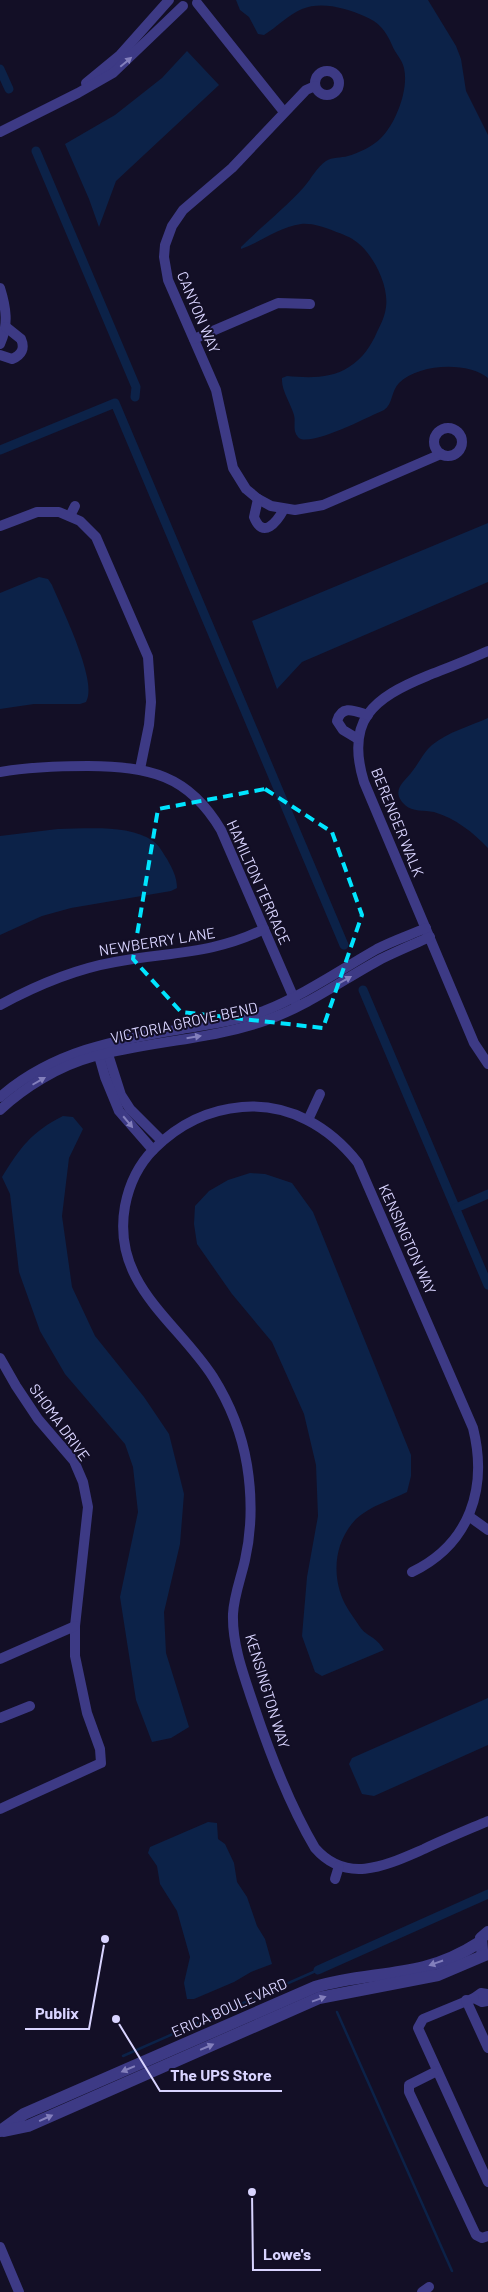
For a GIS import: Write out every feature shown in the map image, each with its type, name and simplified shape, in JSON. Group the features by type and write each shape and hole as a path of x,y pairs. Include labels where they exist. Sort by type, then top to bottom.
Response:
{"street":[{"path":"55,105 90,80 120,55 169,0"},
{"path":"174,0 183,6"},
{"path":"0,132 55,105 113,73 183,6 198,2 284,112"},
{"name":"CANYON WAY","path":"315,86 306,90 232,168 183,210 168,234 164,257 166,270 219,400 233,468 246,489 258,499 271,506 284,509 308,509 323,505 441,454"},
{"path":"0,288 6,313 6,327 0,344"},
{"path":"194,339 278,303 310,304"},
{"path":"0,355 12,359 21,354 23,349 21,339 6,327"},
{"path":"258,499 254,516 259,525 264,527 273,526 284,509"},
{"path":"70,516 75,506"},
{"path":"0,526 36,512 48,511 70,516 80,521 96,537 148,657 151,687 149,725 140,769"},
{"name":"BERENGER WALK","path":"488,651 400,687 382,698 368,715 358,739 358,763 364,782 474,1042 488,1064"},
{"path":"358,739 340,727 337,721 339,714 344,710 351,709 368,715"},
{"name":"HAMILTON TERRACE","path":"0,772 75,766 140,769 154,773 182,786 199,800 214,817 221,830 295,1002"},
{"name":"NEWBERRY LANE","path":"0,1005 40,986 112,962 208,950 245,939 264,929"},
{"name":"VICTORIA GROVE BEND","path":"0,1097 48,1065 75,1052 127,1048 238,1029 268,1020 295,1002 428,933"},
{"path":"102,1050 121,1095 130,1109 162,1141"},
{"path":"102,1050 105,1077 119,1111 153,1150"},
{"name":"VICTORIA GROVE BEND","path":"0,1110 30,1087 52,1074 102,1050"},
{"path":"308,1120 320,1094"},
{"name":"KENSINGTON WAY","path":"470,1517 475,1502 480,1473 480,1458 473,1428 358,1163 336,1138 308,1120 293,1114 261,1107 228,1108 196,1118 182,1125 153,1150 138,1170 126,1199 123,1229 128,1260 141,1288 155,1307 201,1359 214,1379 235,1420 247,1465 251,1511 246,1558 233,1610 235,1642 263,1731 292,1804 315,1848 322,1856 339,1866 362,1869 385,1866 488,1821"},
{"name":"SHOMA DRIVE","path":"0,1358 38,1419 74,1461 84,1482 88,1507 75,1626 75,1656 87,1713 100,1749 101,1763 0,1809"},
{"path":"412,1572 444,1551 470,1517 488,1530"},
{"path":"0,1659 75,1626"},
{"path":"0,1718 30,1706"},
{"path":"335,1879 339,1866"},
{"path":"487,1956 480,1947 480,1942 481,1938 488,1932"},
{"name":"ERICA BOULEVARD","path":"0,2131 24,2114 315,1987 338,1981 422,1967 457,1954 480,1942"},
{"name":"ERICA BOULEVARD","path":"0,2131 28,2126 319,1998 438,1975 487,1956"},
{"path":"488,1994 481,1994 423,2019 418,2028 488,2182"},
{"path":"470,1999 488,2002"},
{"path":"470,1999 488,2048"},
{"path":"437,2071 409,2085 409,2092 476,2235 482,2238 488,2236"},
{"path":"0,2247 19,2292"}],"highlighted area":[{"path":"265,789 332,832 362,915 323,1028 181,1012 133,959 158,809"}],"water":[{"path":"236,0 428,0 456,46 461,59 466,91 488,135 488,378 468,369 456,367 443,367 418,372 407,377 396,386 389,404 384,410 313,439 304,440 296,434 294,415 282,383 282,378 287,376 327,376 342,371 358,360 372,342 384,317 386,299 383,281 375,263 358,243 326,228 301,224 278,231 241,249 241,247 297,195 326,161 361,151 374,144 387,132 396,115 403,95 405,86 404,68 387,35 374,21 357,13 333,6 309,7 292,14 264,35 258,34 249,17 240,10"},
{"path":"187,51 219,85 116,181 99,227 65,144 115,115 162,78"},
{"path":"488,523 488,582 302,662 277,689 252,621"},
{"path":"39,577 48,579 52,585 83,662 89,692 86,702 80,704 34,704 0,709 0,593"},
{"path":"488,718 488,848 457,822 434,812 415,810 408,807 401,800 398,791 426,751 438,740"},
{"path":"94,828 120,830 143,836 159,847 169,862 174,873 177,888 171,891 71,908 42,916 0,935 0,836 58,829"},
{"path":"63,1116 73,1117 83,1129 69,1158 62,1216 72,1287 95,1336 144,1397 169,1434 184,1494 180,1544 164,1612 166,1653 189,1727 171,1738 152,1742 136,1700 120,1597 138,1512 133,1467 125,1444 65,1374 40,1331 19,1272 10,1194 2,1177 15,1157 34,1135"},
{"path":"250,1173 265,1174 292,1183 313,1212 411,1455 411,1476 407,1492 374,1507 356,1519 343,1538 337,1560 338,1582 345,1604 363,1630 378,1642 384,1650 322,1676 315,1672 302,1636 307,1577 318,1516 316,1465 304,1414 272,1342 232,1294 197,1244 194,1224 195,1206 209,1191 228,1180"},
{"path":"488,1698 488,1745 374,1796 362,1794 349,1764 352,1758"},
{"path":"208,1822 217,1823 218,1839 225,1844 234,1863 237,1882 247,1897 257,1926 265,1939 272,1964 194,1999 187,1999 184,1983 190,1957 177,1911 160,1884 157,1866 148,1853 150,1847"}],"waterway":[{"path":"0,69 9,89"},
{"path":"36,151 136,387 135,397"},
{"path":"0,450 115,403 344,945"},
{"path":"363,990 488,1285"},
{"path":"456,1208 488,1194"},
{"path":"318,1970 488,1894"},
{"path":"123,2056 318,1970"},
{"path":"337,2012 452,2271"}],"place":[{"name":"Publix","path":"105,1939"},
{"name":"The UPS Store","path":"116,2019"},
{"name":"Lowe's","path":"252,2192"}]}
